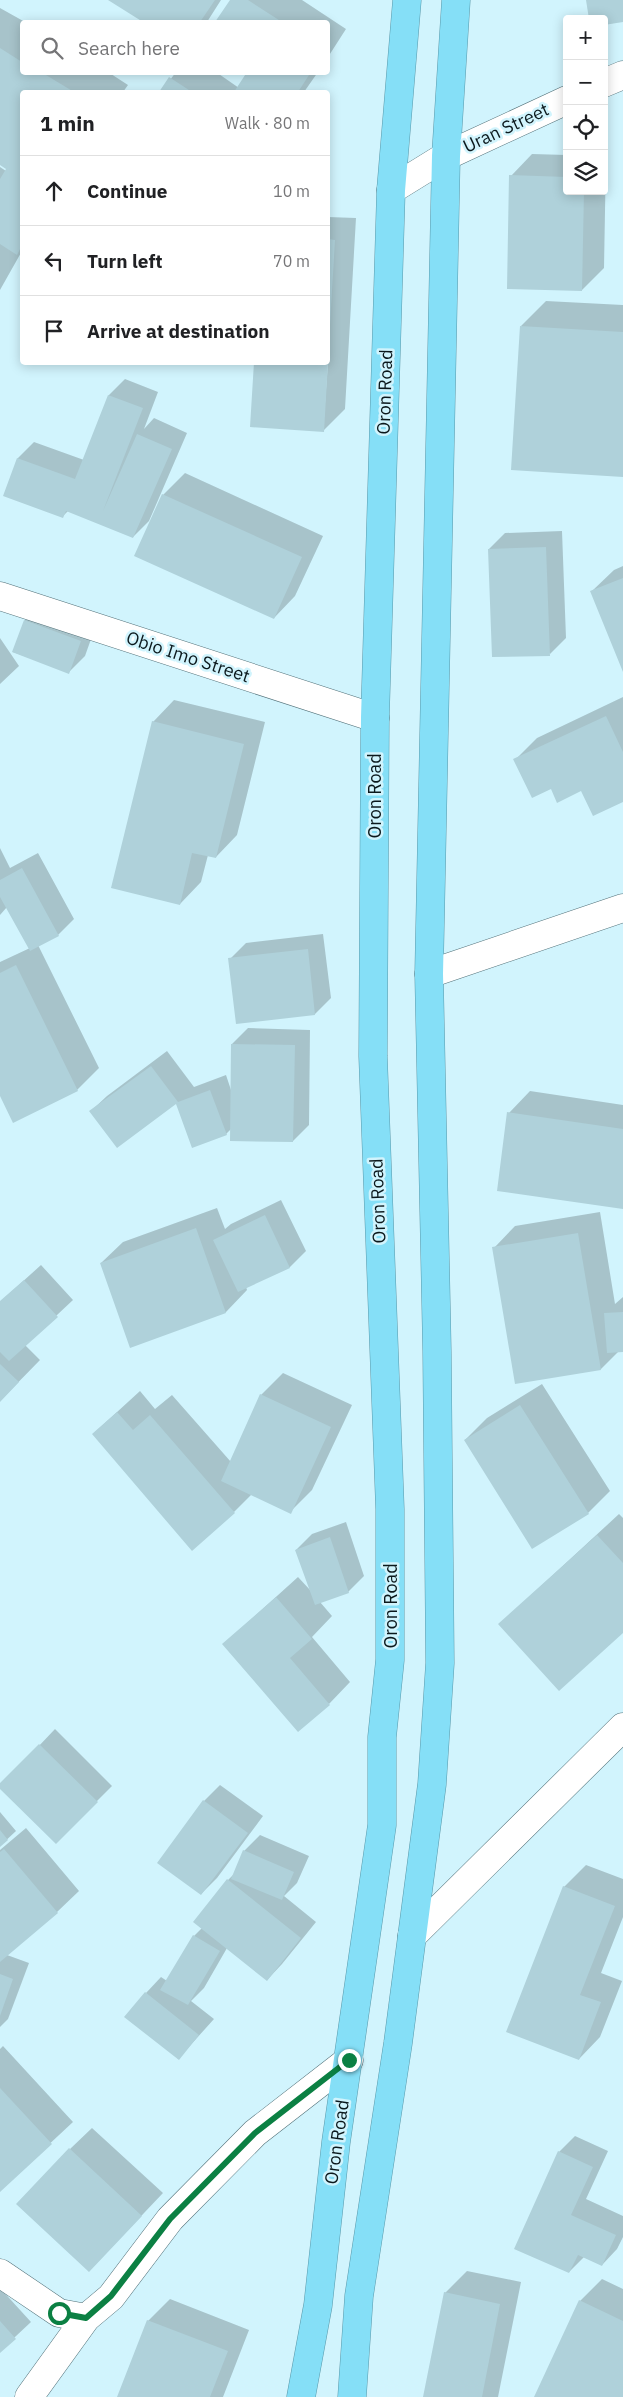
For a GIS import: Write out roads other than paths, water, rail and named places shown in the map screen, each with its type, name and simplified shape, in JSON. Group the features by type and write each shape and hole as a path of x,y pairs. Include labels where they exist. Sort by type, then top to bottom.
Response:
{"highway":[{"name":"Oron Road","path":"302,2397 318,2306 336,2142 382,1825 382,1737 390,1660 390,1509 372,1056 375,718 391,190 407,0"},
{"path":"352,2397 359,2296 381,2158 432,1784 440,1664 437,1341 429,974 446,156 456,0"}],"street":[{"path":"608,81 623,75"},
{"name":"Uran Street","path":"391,190 446,156 563,102"},
{"name":"Obio Imo Street","path":"0,596 375,718"},
{"path":"429,974 623,908"},
{"path":"412,1936 623,1727"},
{"path":"29,2397 86,2318 111,2296 170,2219 255,2133 349,2060"},
{"path":"0,2274 59,2313 86,2318"}]}
